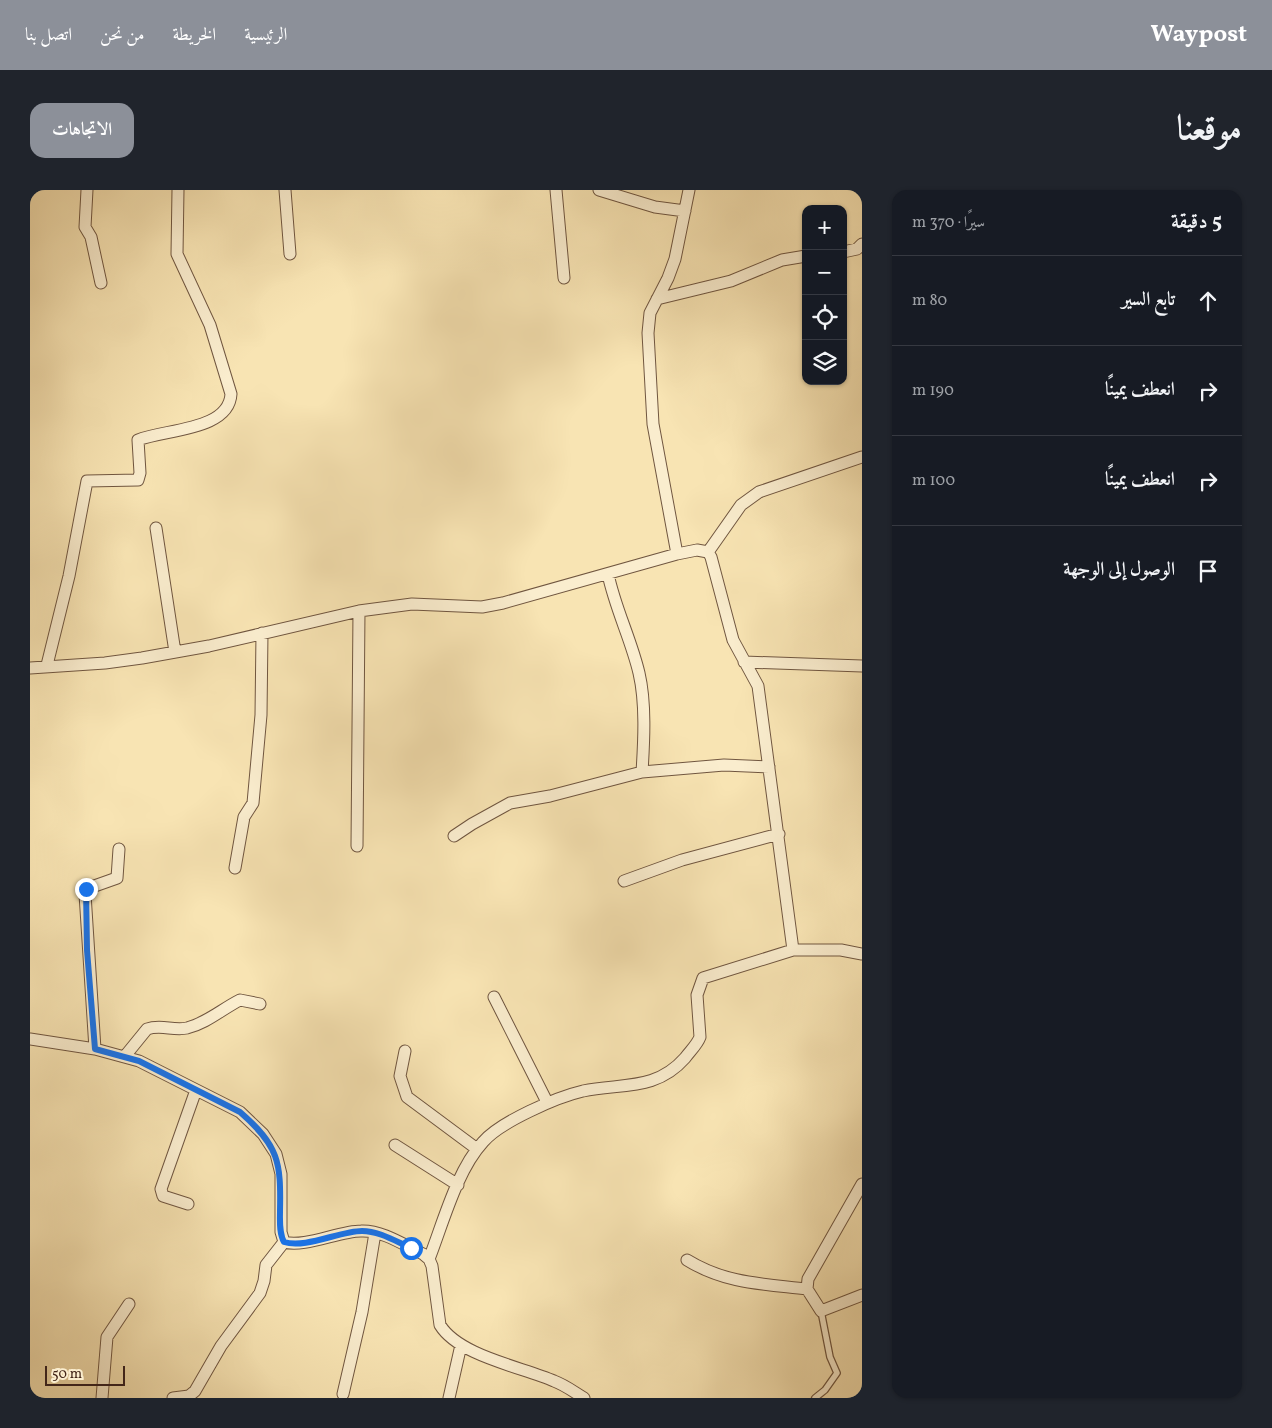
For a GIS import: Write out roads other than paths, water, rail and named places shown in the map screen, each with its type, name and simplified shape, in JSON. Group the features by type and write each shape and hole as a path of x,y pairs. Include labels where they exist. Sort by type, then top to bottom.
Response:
{"street":[{"path":"87,190 85,227 91,237 101,283"},
{"path":"47,666 69,576 87,481 134,482 140,477 138,440 202,424 223,412 230,400 231,394 210,325 177,254 178,190"},
{"path":"285,190 290,254"},
{"path":"556,190 564,278"},
{"path":"599,190 655,207 685,211"},
{"path":"677,554 654,424 648,333 650,313 668,278 675,259 689,190"},
{"path":"847,251 857,250 862,244"},
{"path":"656,299 731,282 782,260 802,257"},
{"path":"708,552 747,499 759,492 862,458"},
{"path":"156,528 175,652"},
{"path":"30,668 105,663 175,652 359,611 412,604 482,607 503,604 677,554 697,550 708,552 711,557 733,640 758,686 793,950"},
{"path":"608,574 620,620 639,674 643,732 642,772"},
{"path":"357,846 359,611"},
{"path":"235,868 244,817 253,803 261,715 262,633"},
{"path":"744,662 862,666"},
{"path":"454,836 510,803 550,796 642,772 724,765 769,767"},
{"path":"624,881 682,860 778,834"},
{"path":"95,1049 85,894 86,889 91,886 117,878 119,849"},
{"path":"584,1398 566,1393 461,1345 445,1333 440,1325 435,1274 429,1258 458,1184 477,1149 491,1134 547,1102 584,1091 633,1085 673,1071 700,1037 697,995 703,978 793,950 842,950 862,954"},
{"path":"494,997 547,1102"},
{"path":"124,1056 147,1029 162,1026 187,1028 208,1021 240,1000 260,1004"},
{"path":"30,1039 95,1049 139,1061 240,1112 263,1134 276,1154 281,1174 281,1232 284,1242"},
{"path":"405,1051 400,1076 407,1097 477,1149"},
{"path":"188,1204 163,1196 161,1189 196,1090"},
{"path":"396,1145 458,1184"},
{"path":"862,1184 808,1279 808,1289 821,1311 862,1295"},
{"path":"284,1242 296,1242 361,1231 375,1233 429,1258"},
{"path":"343,1394 362,1312 375,1233"},
{"path":"173,1398 188,1396 195,1391 220,1346 260,1293 266,1265 284,1242"},
{"path":"687,1260 705,1270 740,1282 808,1289"},
{"path":"102,1398 107,1337 129,1304"},
{"path":"449,1398 461,1345"}],"lane":[{"path":"815,1398 825,1390 837,1374 830,1357 821,1311"}]}
